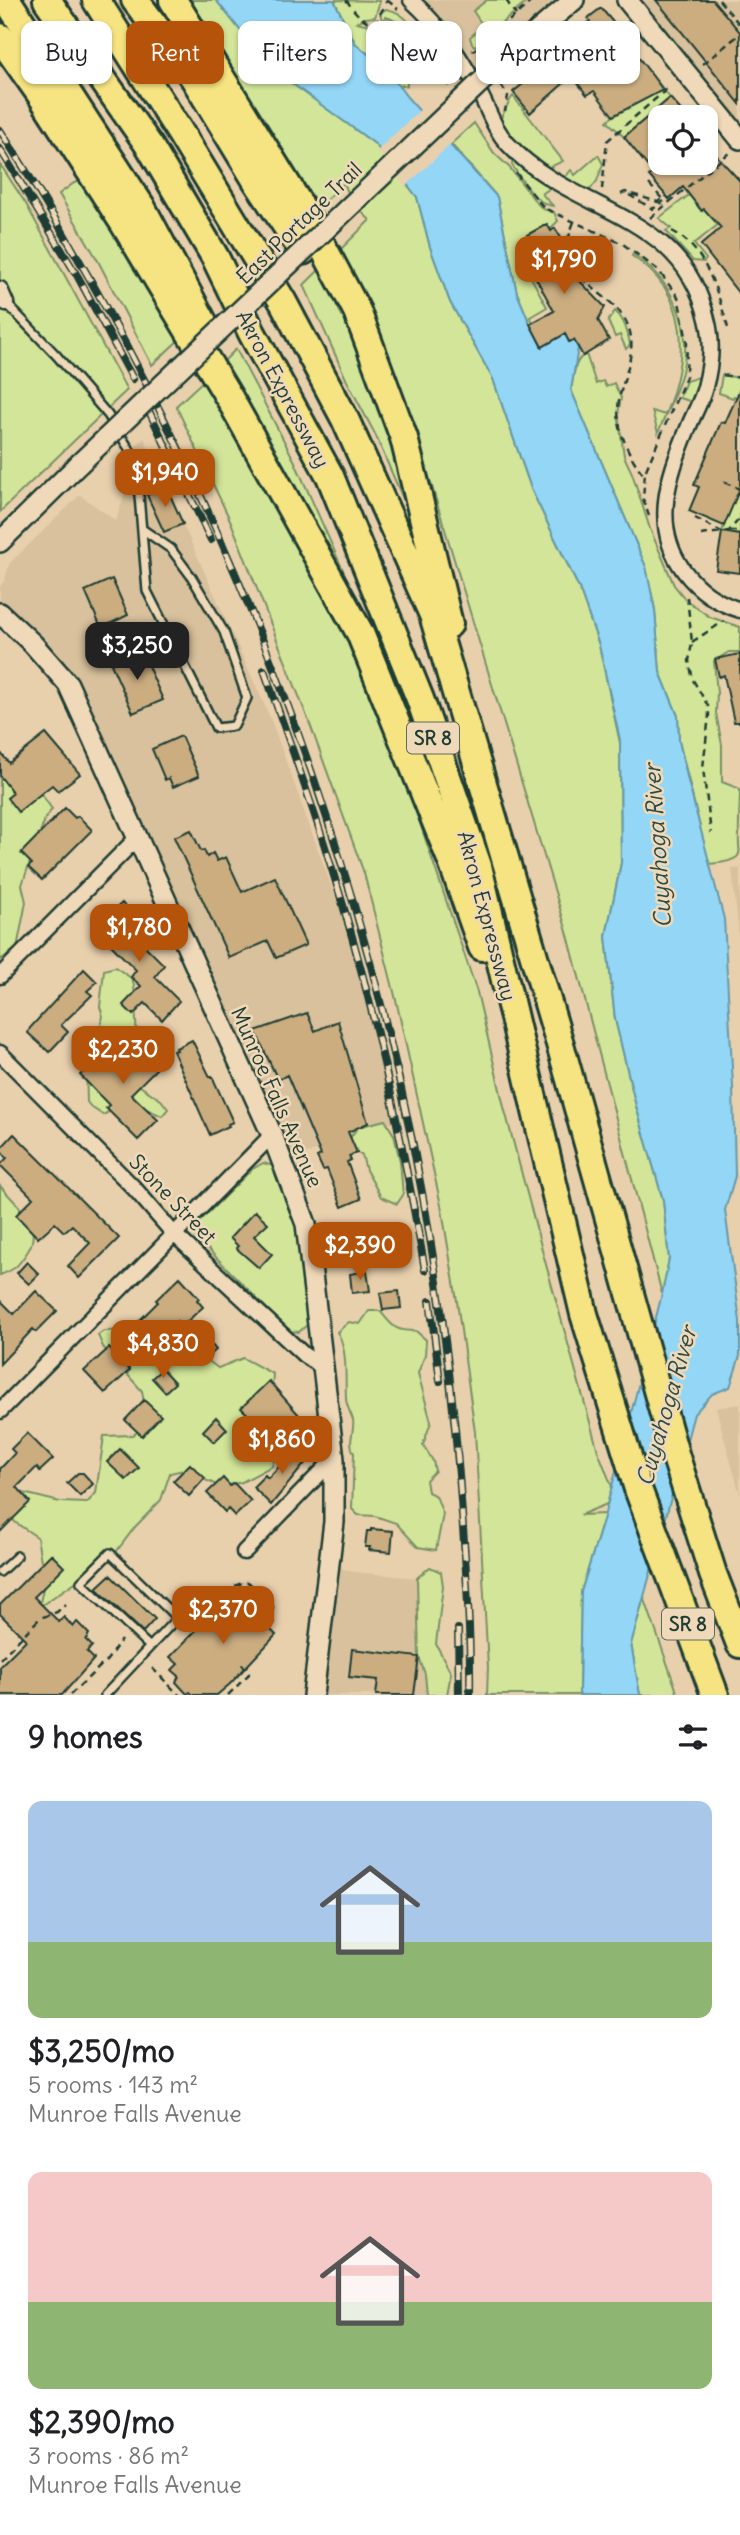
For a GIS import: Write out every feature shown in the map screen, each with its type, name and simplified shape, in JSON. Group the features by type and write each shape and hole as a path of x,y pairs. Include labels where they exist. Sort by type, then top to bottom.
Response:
{"highway":[{"path":"7,0 141,206 212,338"},
{"name":"Akron Expressway","path":"47,0 150,147 215,257 252,333 330,476 420,699 478,866 584,1314 638,1489 715,1695"},
{"name":"Akron Expressway","path":"96,0 283,302 345,419 433,615 684,1480 713,1574 740,1644"},
{"path":"135,0 194,78 303,251"},
{"path":"173,0 307,217 358,311 404,439 426,522 496,827"},
{"path":"0,37 123,222 223,388 360,633 452,862 527,1077"},
{"path":"661,1552 702,1695"}],"street":[{"path":"411,0 433,21"},
{"name":"East Portage Trail","path":"0,542 509,55 574,0"},
{"path":"627,0 740,139"},
{"path":"462,63 492,122 508,144 548,178 639,226 667,246 698,289 710,332 711,358 705,389 668,483 664,506 669,538 680,565 696,585 713,599 740,610"},
{"name":"Munroe Falls Avenue","path":"0,613 33,644 68,684 272,1135 306,1224 334,1459 334,1522 313,1695"},
{"path":"0,976 137,838"},
{"name":"Stone Street","path":"0,1053 135,1189 173,1233 304,1355 323,1367"},
{"path":"0,1411 272,1135"},
{"path":"244,1552 334,1459"}],"lane":[{"path":"3,296 108,415 136,460 147,591 216,728 234,726 247,698 223,632 191,576 171,549 142,529"},
{"path":"105,1695 150,1647 177,1618 110,1553 81,1582 150,1647"},
{"path":"0,1573 17,1556"}],"path":[{"path":"346,0 359,16 368,21"},
{"path":"377,21 387,0 407,15"},
{"path":"506,0 516,15"},
{"path":"462,53 478,47 533,0"},
{"path":"719,0 740,25"},
{"path":"703,64 740,34"},
{"path":"448,84 451,92"},
{"path":"601,206 607,141 668,88"},
{"path":"639,226 725,156"},
{"path":"513,168 544,208 633,251 657,270 678,297 687,341 686,377 645,475 643,499 651,525"},
{"path":"629,195 653,209 664,201 649,184"},
{"path":"621,194 633,193 658,202 667,195"},
{"path":"574,222 568,246 576,275 615,307 630,332 628,371 619,398 617,415 628,453 645,475"},
{"path":"563,241 569,236"},
{"path":"724,482 740,489"},
{"path":"695,518 722,531"},
{"path":"729,531 740,518"},
{"path":"701,535 740,531"},
{"path":"687,596 692,642 689,661 693,680 708,706 709,715 703,768 711,833"},
{"path":"692,642 727,619"},
{"path":"198,1616 235,1585 245,1582 272,1605 270,1613"},
{"path":"0,1658 40,1618 57,1612 66,1604"},
{"path":"70,1695 107,1660 121,1640"},
{"path":"228,1695 248,1674 242,1664"},
{"path":"152,1668 179,1695"}],"shaded area":[{"path":"411,0 574,0 551,21 476,21 476,84 481,84 477,88 462,68 462,21 427,21"},
{"path":"627,0 740,0 740,139 718,112 718,105 712,105"},
{"path":"144,438 270,717 358,960 397,1121 283,1163 86,721 0,613 0,586 5,580 9,564 80,495 116,521 128,484 129,470 122,460"},
{"path":"740,868 740,948 732,869"},
{"path":"740,1404 740,1495 716,1408"},
{"path":"337,1567 354,1572 417,1578 419,1656 425,1674 427,1695 320,1695"}],"green space":[{"path":"188,0 216,0 238,28 238,81 224,58 224,21 201,21"},
{"path":"334,0 380,1 375,17 357,22 366,24 366,52 352,37 352,21 344,21"},
{"path":"487,0 529,0 504,21 480,21 473,11"},
{"path":"386,9 393,11 408,21 394,21 386,17 384,21 380,13"},
{"path":"476,32 475,46 472,44 470,37"},
{"path":"657,81 670,98 662,105 648,105 648,117 624,137 607,121"},
{"path":"240,84 293,84 375,144 417,197 430,247 450,302 493,379 532,491 579,588 599,645 620,743 621,863 606,936 615,1019 663,1200 669,1259 662,1294 568,935 420,447 388,353 339,251 370,220 353,204 344,183 317,209"},
{"path":"513,96 563,161 540,172 495,126"},
{"path":"474,123 494,153 509,167 536,202 543,209 554,212 558,221 550,229 546,224 527,235 531,242 522,249 532,265 527,266 527,270 547,307 530,317 533,322 530,324 517,293 497,197 451,144"},
{"path":"598,155 603,164 597,181 589,191 564,179 571,170 575,175"},
{"path":"513,159 550,188 542,194 553,206 540,201 530,190 512,165"},
{"path":"0,164 26,204 127,390 0,512"},
{"path":"82,181 183,336 152,365 97,259 59,194 74,183"},
{"path":"689,195 701,211 704,209 716,222 740,207 694,244 706,259 704,262 693,261 666,231 671,228 659,218"},
{"path":"633,254 647,264 668,290 682,321 685,338 682,372 658,433 652,411 665,415 673,393 681,349 680,328 675,308 665,289"},
{"path":"323,266 365,356 411,498 404,501 304,285"},
{"path":"615,311 627,331 630,345 626,349 620,335 615,337 608,321"},
{"path":"236,349 294,460 358,604 221,364"},
{"path":"586,354 596,384 603,381 606,387 614,383 621,398 618,413 624,456 650,529 674,585 686,600 710,617 740,627 740,652 729,652 714,661 716,713 722,745 722,782 740,789 740,852 737,857 727,862 709,864 679,741 678,716 660,672 655,610 646,567 571,390 576,365"},
{"path":"722,375 740,378 740,400 719,393"},
{"path":"699,377 702,379 693,402 679,398 686,381"},
{"path":"205,379 304,548 357,658 405,779 477,992 545,1261 598,1451 612,1487 607,1504 580,1515 605,1514 581,1592 579,1695 487,1695 488,1667 475,1432 442,1210 397,1004 364,873 311,727 231,522 176,406"},
{"path":"740,476 740,535 722,532"},
{"path":"0,758 36,787 52,809 45,819 22,885 26,902 17,948 0,960"},
{"path":"115,967 131,978 134,985 137,1039 146,1050 140,1086 161,1100 168,1109 162,1116 129,1101 103,1115 87,1102 85,1029 99,1034 103,1016 100,1007 104,970"},
{"path":"385,1120 394,1135 400,1161 403,1195 397,1204 381,1197 366,1170 362,1155 357,1153 350,1138 358,1127"},
{"path":"263,1163 274,1166 299,1232 308,1324 299,1332 289,1331 194,1235 195,1226 251,1170"},
{"path":"0,1186 26,1216 33,1232 32,1241 22,1260 13,1269 0,1275"},
{"path":"369,1311 380,1311 394,1327 416,1331 426,1340 425,1355 418,1373 431,1422 423,1445 433,1461 435,1471 426,1480 428,1492 436,1496 443,1514 436,1550 418,1547 396,1523 375,1516 358,1515 352,1509 353,1420 346,1401 343,1346 337,1332 349,1322 360,1324"},
{"path":"165,1329 218,1368 243,1358 273,1374 269,1432 278,1447 272,1466 242,1482 221,1487 183,1470 170,1473 161,1500 135,1527 113,1556 39,1607 46,1575 37,1537 16,1523 7,1513 19,1492 60,1502 87,1503 96,1493 104,1436 133,1435 148,1425 142,1391 103,1347 98,1335 104,1331"},
{"path":"430,1567 441,1572 443,1586 436,1644 451,1673 447,1695 427,1695 425,1674 419,1657 417,1578"},
{"path":"644,1597 678,1695 640,1695 631,1644"}],"water":[{"path":"216,0 334,0 344,21 238,21 238,28"},
{"name":"Cuyahoga River","path":"352,37 366,52 366,84 397,84 497,197 517,293 542,347 565,334 569,342 574,340 578,348 571,390 646,567 655,610 660,672 678,716 679,741 688,781 724,919 735,1176 725,1210 740,1321 740,1356 730,1387 712,1394 694,1414 631,1644 640,1695 579,1695 581,1592 603,1521 669,1259 663,1200 615,1019 606,936 621,863 620,740 599,645 579,588 532,491 493,379 450,302 430,247 417,197 375,144 293,84 352,84"}],"pier":[{"path":"422,108 454,141 405,187 377,151"}],"building":[{"path":"656,0 713,0 740,32 740,104"},
{"path":"601,8 612,21 590,21 588,18"},
{"path":"640,59 663,90 613,116 594,91 587,95 578,84 640,84"},
{"path":"523,84 563,84 530,113 513,92"},
{"path":"670,98 676,105 662,105"},
{"path":"648,117 648,167 624,137"},
{"path":"718,157 740,181 740,295 701,245 721,228 704,209 702,211 683,187 669,199 649,176 718,175"},
{"path":"547,224 551,231 555,228 569,251 562,255 571,272 605,307 598,320 609,340 583,356 574,340 569,342 565,334 542,347 530,324 554,311 531,269 536,266 525,246 531,242 527,235"},
{"path":"740,389 740,488 724,526 689,511 699,487 694,485 721,422 725,423"},
{"path":"166,486 183,524 164,532 147,495"},
{"path":"722,532 740,535 740,573 716,570"},
{"path":"112,579 128,615 101,628 85,591"},
{"path":"141,650 163,700 133,713 111,664"},
{"path":"740,654 740,722 734,722 724,675 719,677 715,659"},
{"path":"46,734 80,774 58,791 52,785 18,812 7,798 13,793 0,776 0,752 9,763"},
{"path":"181,736 199,776 173,787 169,778 165,780 152,749"},
{"path":"65,808 92,830 42,880 28,867 32,864 21,853"},
{"path":"191,830 201,851 204,850 207,857 213,853 217,861 226,857 242,892 275,877 306,945 276,958 268,941 229,958 174,837"},
{"path":"122,903 131,914 128,919 148,940 145,946 164,965 155,977 179,1001 162,1020 145,1003 133,1015 123,1005 141,986 131,977 136,970 102,936 107,932 101,925"},
{"path":"84,969 97,982 87,991 92,995 61,1025 68,1032 49,1052 28,1033 30,1028"},
{"path":"307,1013 315,1031 338,1021 368,1123 348,1132 357,1153 349,1156 351,1160 347,1162 361,1199 342,1207 327,1169 323,1170 317,1157 321,1155 287,1075 278,1080 255,1031"},
{"path":"192,1040 233,1122 210,1135 173,1051"},
{"path":"116,1042 135,1061 146,1050 161,1064 131,1094 158,1120 138,1140 106,1108 109,1105 80,1075"},
{"path":"14,1134 119,1238 79,1278 68,1266 90,1243 72,1225 64,1232 55,1223 38,1238 16,1215 33,1198 0,1165 7,1158 0,1149"},
{"path":"255,1211 268,1223 254,1236 272,1254 259,1268 236,1248 238,1246 230,1238"},
{"path":"365,1224 375,1258 354,1263 348,1228"},
{"path":"27,1262 39,1274 29,1284 17,1273"},
{"path":"367,1271 370,1291 352,1293 350,1274"},
{"path":"180,1277 199,1298 197,1300 203,1307 182,1326 177,1321 158,1339 163,1344 151,1355 135,1339 141,1333 134,1326"},
{"path":"36,1291 57,1311 36,1332 33,1329 0,1364 0,1300 14,1314"},
{"path":"399,1291 401,1308 383,1310 380,1293"},
{"path":"203,1334 216,1350 200,1364 186,1348"},
{"path":"109,1348 130,1370 105,1393 84,1371"},
{"path":"162,1369 175,1383 165,1392 152,1378"},
{"path":"269,1381 300,1416 296,1421 304,1428 290,1442 264,1416 257,1423 241,1408"},
{"path":"144,1400 161,1416 142,1436 125,1420"},
{"path":"216,1417 227,1429 214,1442 203,1431"},
{"path":"27,1433 53,1459 40,1471 37,1467 17,1487 30,1502 0,1532 0,1469 15,1453 11,1449"},
{"path":"300,1445 311,1456 271,1505 253,1487 265,1475 268,1478"},
{"path":"120,1449 139,1468 126,1480 107,1462"},
{"path":"190,1464 205,1478 189,1496 173,1481"},
{"path":"78,1473 83,1473 93,1484 80,1496 67,1483"},
{"path":"223,1478 230,1486 234,1483 251,1501 235,1516 228,1509 225,1512 207,1493"},
{"path":"367,1531 393,1531 391,1552 369,1550 370,1547 365,1547"},
{"path":"51,1554 64,1567 34,1597 59,1622 64,1617 73,1627 77,1622 89,1634 86,1640 92,1646 87,1652 94,1659 62,1695 0,1695 0,1666 26,1640 0,1614 0,1605"},
{"path":"110,1575 155,1619 143,1632 96,1588"},
{"path":"234,1591 241,1598 246,1594 255,1603 259,1599 271,1610 268,1617 274,1623 269,1628 276,1635 217,1695 187,1694 176,1682 179,1676 172,1670 178,1664 170,1657"},
{"path":"352,1649 419,1657 414,1695 376,1695 378,1680 349,1677"}],"railway":[{"path":"0,130 93,285 177,446 251,611 314,780 367,953 410,1129 441,1307 460,1487 469,1617 470,1695"},
{"path":"0,149 78,277 133,379"},
{"path":"147,407 211,540"},
{"path":"264,670 315,817 360,966 396,1117 425,1270"},
{"path":"430,1301 440,1381"},
{"path":"458,1629 459,1695"}]}
